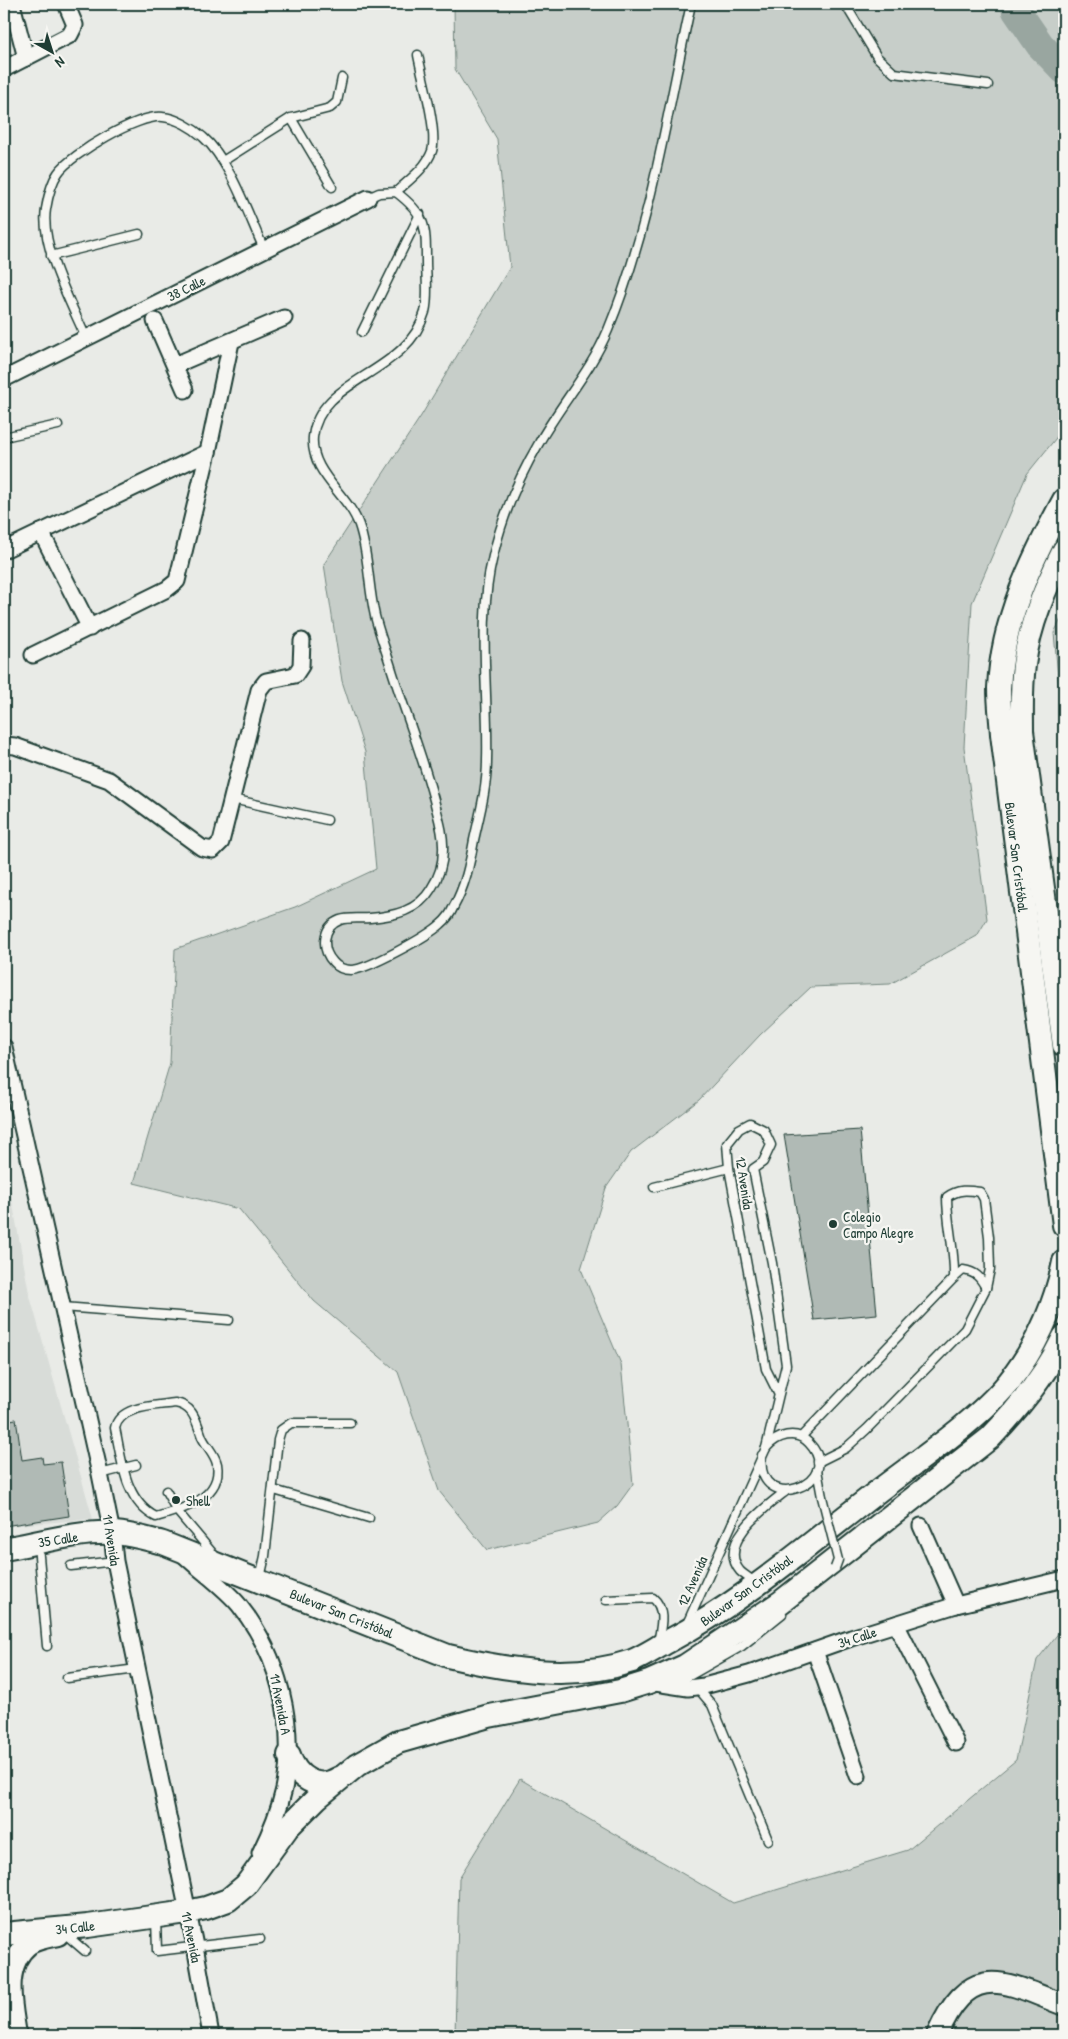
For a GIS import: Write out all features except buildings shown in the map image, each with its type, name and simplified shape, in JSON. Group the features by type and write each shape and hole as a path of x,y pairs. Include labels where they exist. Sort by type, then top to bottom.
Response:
{"main road":[{"name":"Bulevar San Cristóbal","path":"1064,500 1025,576 1011,617 999,689 1002,734 1064,1226"},
{"name":"Bulevar San Cristóbal","path":"1064,550 1044,592 1032,627 1024,664 1022,730 1064,1045"},
{"name":"Bulevar San Cristóbal","path":"112,1533 144,1538 219,1564 448,1656 491,1666 527,1671 603,1668 633,1660 682,1634 734,1602 938,1445 1008,1383 1027,1357 1056,1296 1064,1262"},
{"name":"Bulevar San Cristóbal","path":"187,1912 228,1900 246,1884 288,1827 344,1774 398,1742 489,1716 660,1684 685,1666 710,1652 774,1608 990,1438 1012,1415 1030,1392 1064,1337"},
{"name":"35 Calle","path":"4,1549 83,1535 112,1533"},
{"path":"4,1538 83,1535"},
{"path":"288,1755 292,1767 300,1776 310,1782 322,1784 334,1781 344,1774"},
{"name":"34 Calle","path":"4,1934 88,1926 187,1912"},
{"name":"34 Calle","path":"4,1922 87,1915 151,1917"},
{"path":"16,2035 10,1985 18,1956 30,1944 88,1926"},
{"path":"937,2035 944,2019 964,1995 977,1985 993,1982 1010,1984 1064,2005"}],"street":[{"path":"12,4 26,58"},
{"path":"4,69 70,34 74,30 75,25 66,4"},
{"name":"38 Calle","path":"4,379 368,198"},
{"path":"175,365 284,318"},
{"path":"156,322 185,390"},
{"path":"33,655 90,628 177,581 208,452 231,342"},
{"path":"4,550 208,452"},
{"path":"41,532 90,628"},
{"path":"4,745 15,746 109,780 202,848 213,850 221,842 259,690 266,681 295,675 301,666 302,641"},
{"name":"11 Avenida","path":"4,1047 100,1474 112,1533 115,1561 195,1946 211,2035"},
{"path":"920,1526 956,1605"},
{"name":"11 Avenida A","path":"180,1551 238,1604 253,1625 271,1660 281,1690 287,1722 288,1755 284,1789 273,1824 246,1884"},
{"name":"34 Calle","path":"660,1684 696,1686 749,1674 956,1605 1064,1579"},
{"path":"896,1624 956,1743"},
{"path":"815,1651 858,1776"}],"lane":[{"path":"396,192 420,214 426,231 426,307 421,323 413,337 387,362 330,401 319,416 314,430 313,449 319,465 352,511 360,527 375,617 405,713 423,757 444,847 440,872 421,904 409,910 387,915 343,919 328,928 324,937 324,946 335,965 344,970 353,970 370,965 444,922 456,902 469,867 486,782 485,655 492,558 510,504 538,444 605,337 624,288 645,217 690,4"},
{"path":"845,4 877,57 894,73 988,85"},
{"path":"368,198 379,193 396,192 422,168 431,152 434,137 418,55"},
{"path":"223,161 291,118 330,108 337,102 342,78"},
{"path":"86,338 51,256 46,211 50,189 57,174 68,162 99,140 148,118 161,116 172,119 202,136 223,161 264,250"},
{"path":"291,118 332,187"},
{"path":"362,332 420,214"},
{"path":"51,256 140,234"},
{"path":"4,437 58,425"},
{"path":"232,799 327,820"},
{"name":"12 Avenida","path":"682,1634 764,1452 786,1365 772,1263 753,1169 763,1162 770,1145 764,1130 750,1123 739,1129 727,1144 729,1168 766,1369 778,1393"},
{"path":"654,1187 729,1168"},
{"path":"757,1584 740,1571 734,1559 736,1542 747,1524 786,1491 808,1484 817,1466 846,1448 965,1329 986,1288 990,1270 989,1237 984,1199 980,1192 966,1190 955,1192 947,1198 947,1213 954,1248 954,1278"},
{"path":"801,1437 963,1270 974,1272 981,1278 986,1288"},
{"path":"62,1307 229,1320"},
{"path":"175,1403 190,1409 196,1417 202,1437 214,1455 217,1474 207,1494 191,1506 156,1517 140,1507 135,1501 124,1468 115,1428 121,1416 126,1412 175,1403"},
{"path":"259,1580 265,1556 274,1490 278,1440 281,1430 291,1423 350,1423"},
{"path":"786,1491 772,1484 766,1478 761,1463 764,1452 777,1437 793,1435 801,1437 813,1447 822,1497 838,1560 835,1568 810,1591"},
{"path":"100,1474 136,1465"},
{"path":"274,1490 369,1518"},
{"path":"166,1491 176,1511 214,1554 219,1564"},
{"path":"38,1543 46,1646"},
{"path":"71,1566 115,1561"},
{"path":"606,1600 653,1598 658,1603 662,1625 657,1647"},
{"path":"660,1684 742,1646 790,1607"},
{"path":"67,1678 137,1669"},
{"path":"696,1686 712,1704 768,1840"},
{"path":"151,1917 156,1952 260,1939"},
{"path":"64,1933 85,1951"},
{"path":"132,2035 143,2035"}],"shaded area":[{"path":"454,4 1064,4 1064,428 1027,474 972,603 964,747 987,919 977,936 890,984 811,987 760,1035 699,1100 631,1152 606,1188 581,1269 621,1364 633,1484 617,1506 598,1523 487,1550 439,1491 398,1372 314,1301 239,1209 134,1183 170,1063 175,949 295,907 376,869 365,752 342,681 324,564 421,416 510,267 497,139 455,69"},
{"path":"1064,613 1064,743 1054,633"},
{"path":"4,1156 29,1293 93,1519 4,1526"},
{"path":"1064,1626 1064,2035 455,2035 459,1878 520,1779 733,1903 908,1850 1016,1760 1037,1660"}],"waterway":[{"path":"1018,4 1016,10 1040,45 1064,70"}],"place":[{"name":"Colegio Campo Alegre","path":"833,1224"},
{"name":"Shell","path":"176,1500"}]}
